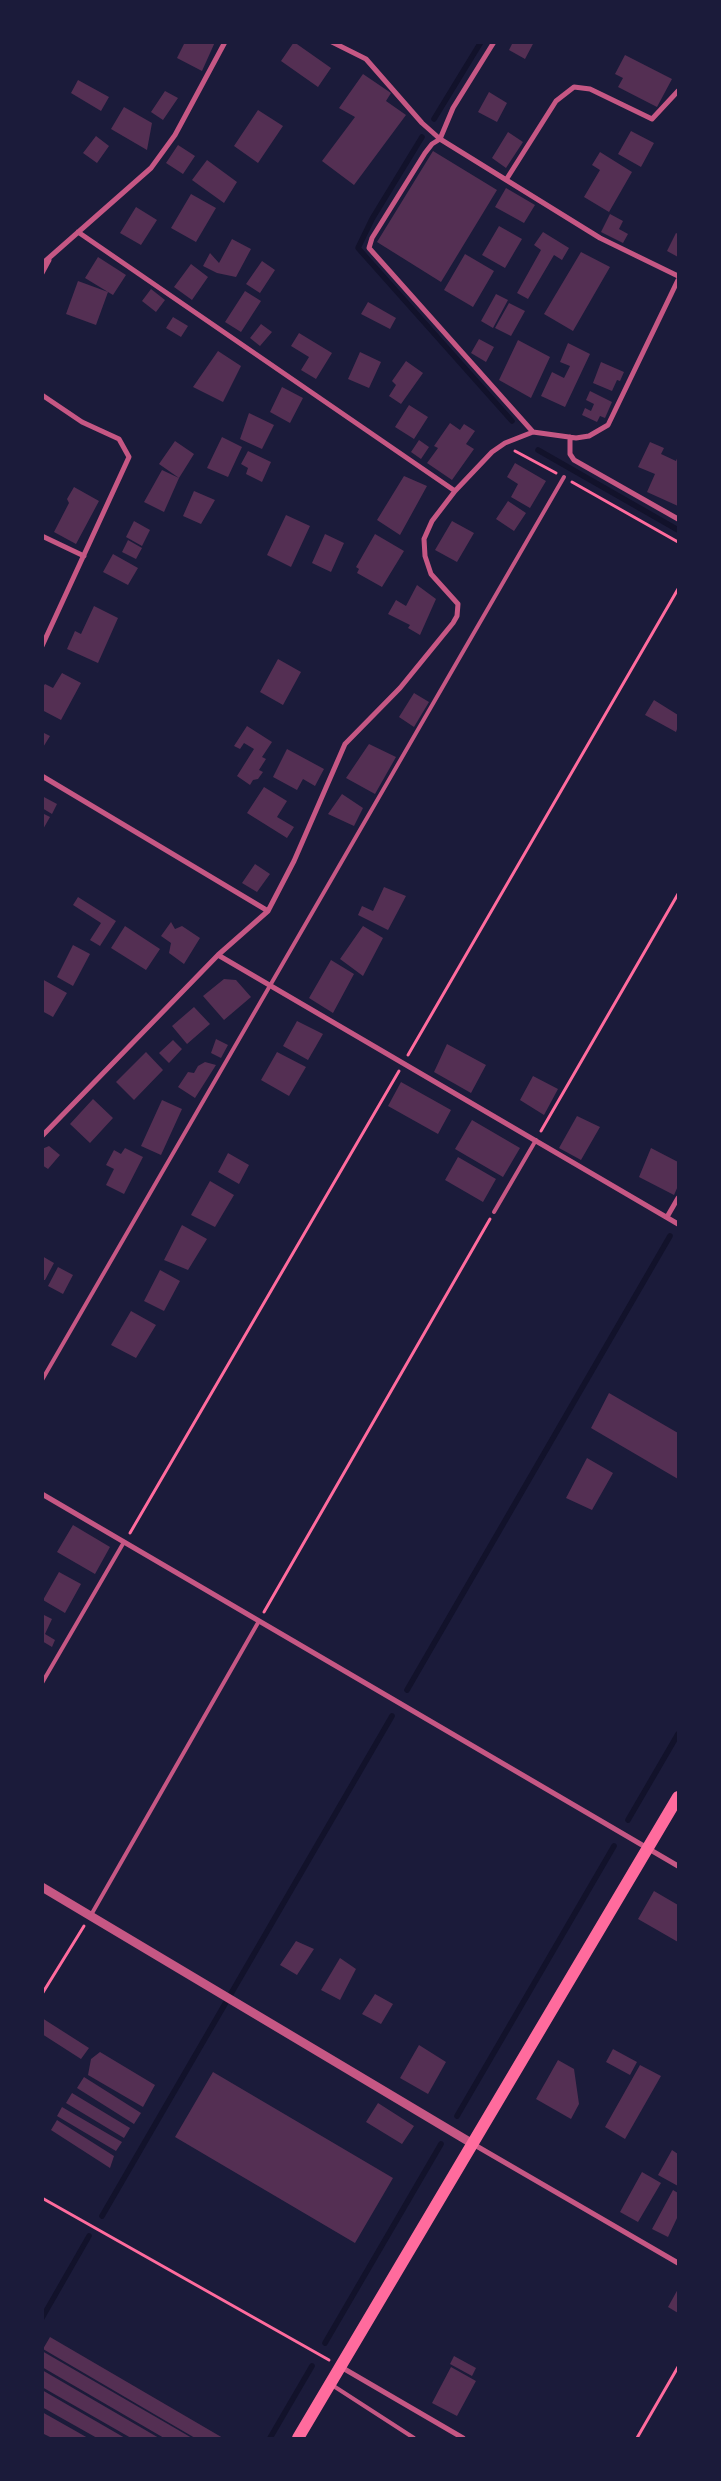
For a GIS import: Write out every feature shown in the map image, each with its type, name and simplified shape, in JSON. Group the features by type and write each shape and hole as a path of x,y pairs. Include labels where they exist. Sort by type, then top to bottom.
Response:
{"main road":[{"path":"298,2438 678,1796"}],"street":[{"path":"42,264 49,260 151,168 175,135 225,42"},
{"path":"42,1136 218,955 268,911 294,861 345,744 400,688 457,616 458,604 431,574 423,548 426,530 455,491 492,452 505,443 533,432 582,438 594,434 612,420 678,278 600,238 440,139 422,123 366,59 332,42"},
{"path":"494,42 453,108 440,139 432,144 425,153 372,238 369,248 533,432"},
{"path":"506,180 556,101 574,86 590,89 652,119 678,92"},
{"path":"78,232 455,491"},
{"path":"42,273 49,260"},
{"path":"42,395 82,422 119,439 129,457 42,646"},
{"path":"570,437 570,454 574,460 678,519"},
{"path":"42,536 84,556"},
{"path":"42,776 268,911"},
{"path":"218,955 678,1224"},
{"path":"667,1217 678,1198"},
{"path":"42,1494 678,1866"},
{"path":"42,1888 91,1915 473,2144 678,2263"},
{"path":"340,2367 463,2438"}],"lane":[{"path":"42,1380 564,477"},
{"path":"494,1212 536,1140"},
{"path":"42,1683 124,1542"},
{"path":"91,1915 259,1621"},
{"path":"330,2384 414,2438"}],"path":[{"path":"505,443 522,456 564,477 678,542"},
{"path":"124,1542 404,1063 678,588"},
{"path":"536,1140 678,894"},
{"path":"259,1621 494,1212"},
{"path":"42,1994 91,1915"},
{"path":"42,2198 340,2367"},
{"path":"637,2438 678,2367"}],"building":[{"path":"185,42 215,42 202,71 177,58"},
{"path":"294,42 331,68 318,87 281,61"},
{"path":"513,42 534,42 525,59 509,50"},
{"path":"625,55 672,79 657,107 618,87 623,78 615,74"},
{"path":"363,74 391,93 386,101 406,115 354,185 322,161 355,117 339,108"},
{"path":"78,80 109,97 101,111 71,93"},
{"path":"165,91 178,98 163,120 151,112"},
{"path":"489,92 507,103 497,122 478,112"},
{"path":"124,107 152,123 147,150 111,129"},
{"path":"258,110 283,126 258,163 234,146"},
{"path":"631,131 654,143 641,167 618,154"},
{"path":"508,132 523,142 506,168 492,158"},
{"path":"96,136 109,146 97,163 83,153"},
{"path":"178,145 195,156 183,174 166,163"},
{"path":"433,151 497,190 441,282 377,242"},
{"path":"600,152 632,172 609,212 584,197 600,170 592,165"},
{"path":"207,160 237,182 224,203 192,180"},
{"path":"506,188 535,205 524,223 495,207"},
{"path":"191,194 216,208 196,242 171,228"},
{"path":"136,207 157,220 141,245 120,233"},
{"path":"610,214 623,221 619,229 628,234 623,243 601,232"},
{"path":"499,226 522,239 505,268 482,255"},
{"path":"543,232 569,248 562,260 554,255 528,299 517,293 541,250 534,245"},
{"path":"676,233 678,234 678,257 667,251"},
{"path":"232,239 251,249 236,277 217,273 203,266 210,253 219,263"},
{"path":"581,252 610,267 573,331 544,314"},
{"path":"465,254 494,271 473,307 444,290"},
{"path":"98,257 126,275 113,295 85,278"},
{"path":"262,261 275,270 260,293 246,284"},
{"path":"191,264 208,277 192,300 174,287"},
{"path":"78,281 108,292 96,325 66,314"},
{"path":"151,289 165,300 156,312 142,301"},
{"path":"245,291 261,301 241,332 225,322"},
{"path":"496,294 508,300 493,328 481,321"},
{"path":"368,302 396,318 390,329 361,314"},
{"path":"509,303 525,311 511,336 495,328"},
{"path":"173,317 188,326 181,337 166,328"},
{"path":"261,324 272,332 260,346 250,338"},
{"path":"299,333 332,353 316,379 301,370 309,357 291,346"},
{"path":"479,339 494,347 486,362 471,353"},
{"path":"518,340 550,357 531,398 499,380"},
{"path":"568,343 590,354 565,407 541,396 552,372 564,378 570,366 560,362"},
{"path":"218,351 241,366 223,402 193,387"},
{"path":"360,352 381,362 369,388 348,379"},
{"path":"406,361 423,373 401,404 389,396 396,385 392,381"},
{"path":"601,362 624,372 620,381 617,380 612,391 593,383"},
{"path":"282,387 303,398 290,423 270,412"},
{"path":"590,391 612,402 605,418 600,416 597,422 582,415 585,408 591,411 594,404 586,400"},
{"path":"409,405 428,417 414,439 395,427"},
{"path":"249,413 274,425 262,449 240,439"},
{"path":"450,423 460,430 464,424 475,431 466,444 474,449 452,480 427,463 438,448 434,446"},
{"path":"222,437 242,447 228,477 207,468"},
{"path":"419,440 429,447 421,459 411,452"},
{"path":"175,441 194,454 179,478 159,464"},
{"path":"650,442 664,448 661,454 676,461 678,456 678,506 647,492 655,474 638,467"},
{"path":"248,451 271,462 262,482 246,474 248,468 241,464"},
{"path":"515,463 546,481 530,508 511,497 518,484 507,477"},
{"path":"162,470 179,478 164,512 144,502"},
{"path":"404,476 427,486 400,535 377,520"},
{"path":"74,487 99,501 76,544 54,532 69,503 67,499"},
{"path":"194,491 215,500 201,524 183,516"},
{"path":"508,501 526,513 514,531 496,519"},
{"path":"286,515 310,526 291,567 267,555"},
{"path":"134,521 150,530 142,546 126,537"},
{"path":"452,521 474,533 457,562 435,550"},
{"path":"325,534 344,543 331,572 312,563"},
{"path":"375,534 404,551 382,587 357,573 359,569 356,567"},
{"path":"128,540 142,548 136,559 122,552"},
{"path":"113,554 138,568 128,585 103,572"},
{"path":"417,585 436,599 420,635 408,628 410,625 388,614 396,600 406,606"},
{"path":"94,606 118,618 98,663 67,649 75,631 81,634"},
{"path":"278,659 301,672 283,705 260,692"},
{"path":"62,673 81,683 61,720 42,710 42,688 45,684 53,688"},
{"path":"414,693 429,702 414,727 399,717"},
{"path":"654,700 678,715 676,732 645,715"},
{"path":"247,726 272,742 262,757 266,759 259,770 263,772 250,785 237,776 254,749 244,743 240,749 234,746"},
{"path":"42,732 50,736 42,749"},
{"path":"369,744 396,757 375,794 346,778"},
{"path":"287,749 324,769 315,786 303,779 297,790 273,777"},
{"path":"264,787 287,801 277,817 294,827 287,838 247,813"},
{"path":"342,794 363,808 354,826 328,814"},
{"path":"42,796 57,804 52,814 42,808"},
{"path":"42,813 50,817 42,831"},
{"path":"255,864 270,874 257,892 242,883"},
{"path":"384,887 406,896 388,930 358,915 362,906 373,911"},
{"path":"78,897 116,921 100,946 90,940 101,923 73,905"},
{"path":"171,922 175,929 182,926 200,938 184,964 169,953 171,943 161,936"},
{"path":"125,926 160,949 146,970 111,948"},
{"path":"363,926 383,938 363,976 340,959"},
{"path":"73,945 90,954 73,986 57,977"},
{"path":"331,960 354,974 333,1013 309,998"},
{"path":"42,979 67,993 53,1017 42,1011"},
{"path":"224,979 236,980 251,997 224,1020 203,996"},
{"path":"194,1007 210,1024 187,1044 172,1026"},
{"path":"297,1021 323,1034 308,1060 283,1046"},
{"path":"216,1039 228,1045 221,1058 211,1053"},
{"path":"173,1040 182,1049 169,1063 159,1053"},
{"path":"447,1044 486,1065 471,1093 434,1072"},
{"path":"146,1052 163,1070 134,1100 116,1082"},
{"path":"277,1052 306,1067 289,1096 261,1080"},
{"path":"205,1062 216,1065 195,1098 178,1087 188,1072 194,1073 198,1066"},
{"path":"533,1076 558,1089 544,1115 520,1100"},
{"path":"401,1082 451,1110 438,1134 388,1106"},
{"path":"93,1099 113,1118 90,1143 70,1124"},
{"path":"162,1100 182,1109 161,1155 141,1146"},
{"path":"577,1116 600,1127 581,1160 559,1148"},
{"path":"472,1120 520,1148 503,1177 455,1149"},
{"path":"49,1146 60,1155 48,1169 42,1165 42,1149"},
{"path":"125,1148 143,1157 124,1194 106,1185 114,1169 106,1165 114,1150 121,1154"},
{"path":"651,1148 678,1162 678,1186 674,1195 639,1177"},
{"path":"228,1153 249,1165 239,1184 218,1172"},
{"path":"458,1157 496,1179 483,1202 445,1180"},
{"path":"210,1181 234,1195 215,1227 191,1215"},
{"path":"182,1225 207,1239 188,1270 164,1260"},
{"path":"42,1256 54,1263 45,1280 42,1280"},
{"path":"58,1267 73,1275 63,1294 48,1286"},
{"path":"160,1270 180,1281 164,1311 144,1301"},
{"path":"131,1311 156,1325 136,1358 111,1345"},
{"path":"609,1393 678,1433 678,1479 591,1428"},
{"path":"587,1458 613,1473 592,1510 566,1498"},
{"path":"73,1525 110,1547 95,1574 57,1552"},
{"path":"59,1572 81,1584 65,1613 43,1600"},
{"path":"42,1614 52,1619 45,1634 55,1640 52,1647 42,1641"},
{"path":"654,1891 678,1905 678,1942 638,1919"},
{"path":"296,1941 314,1949 297,1975 280,1965"},
{"path":"340,1958 356,1969 340,2000 321,1990"},
{"path":"375,1994 393,2004 381,2024 362,2014"},
{"path":"42,2018 89,2048 81,2059 42,2034"},
{"path":"419,2045 446,2062 428,2094 400,2078"},
{"path":"613,2049 637,2062 630,2075 606,2062"},
{"path":"100,2052 155,2085 143,2107 88,2075 91,2059"},
{"path":"558,2060 574,2069 579,2104 571,2119 536,2099"},
{"path":"640,2065 661,2076 625,2139 605,2127"},
{"path":"213,2072 393,2178 355,2243 175,2137"},
{"path":"84,2077 141,2113 134,2124 77,2088"},
{"path":"72,2093 130,2128 124,2138 66,2103"},
{"path":"378,2103 414,2126 402,2144 366,2122"},
{"path":"62,2107 122,2142 116,2151 57,2116"},
{"path":"57,2120 114,2156 110,2168 51,2130"},
{"path":"672,2150 678,2154 678,2186 658,2175"},
{"path":"642,2172 661,2183 638,2222 620,2212"},
{"path":"673,2190 678,2193 678,2216 668,2237 652,2229"},
{"path":"678,2289 678,2313 668,2307"},
{"path":"50,2337 223,2438 195,2438 43,2349"},
{"path":"42,2351 192,2438 164,2438 42,2367"},
{"path":"454,2356 476,2368 472,2376 450,2364"},
{"path":"451,2367 476,2381 457,2416 432,2403"},
{"path":"42,2370 159,2438 131,2438 42,2387"},
{"path":"42,2390 125,2438 97,2438 42,2407"},
{"path":"42,2412 88,2438 52,2438 42,2433"}],"waterway":[{"path":"434,119 481,42"},
{"path":"422,137 372,219 358,248 512,421"},
{"path":"538,450 678,530"},
{"path":"407,1690 670,1236"},
{"path":"102,2216 392,1716"},
{"path":"628,1820 678,1734"},
{"path":"457,2116 614,1846"},
{"path":"325,2343 441,2144"},
{"path":"42,2318 89,2236"},
{"path":"270,2438 312,2366"}]}
